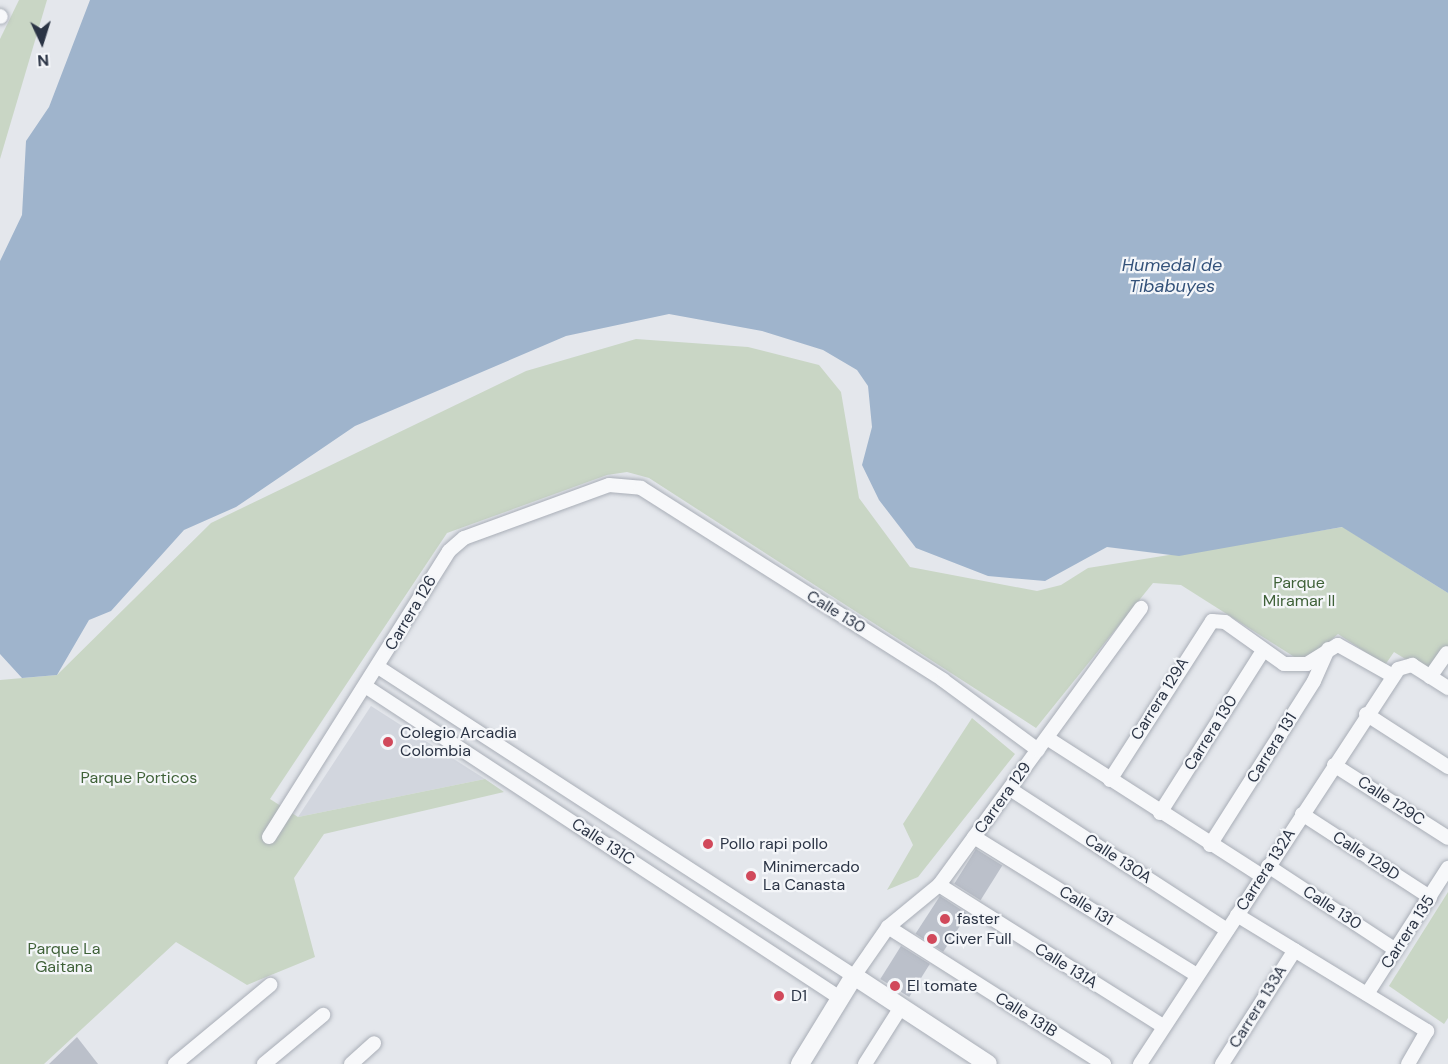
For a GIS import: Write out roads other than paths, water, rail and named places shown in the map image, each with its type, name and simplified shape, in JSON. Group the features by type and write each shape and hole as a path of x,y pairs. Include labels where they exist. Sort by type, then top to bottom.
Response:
{"street":[{"name":"Carrera 126","path":"269,837 449,551 464,538 609,485 627,484"},
{"name":"Calle 130","path":"627,484 943,680 1038,750"},
{"name":"Carrera 129","path":"854,976 888,927 939,885 1141,608"},
{"name":"Carrera 129A","path":"1110,780 1212,621 1235,629 1262,652"},
{"path":"1262,652 1298,666 1328,648 1347,647 1393,676 1408,664 1448,688"},
{"name":"Carrera 131","path":"1210,845 1314,681 1328,648"},
{"name":"Carrera 130","path":"1160,813 1262,652"},
{"path":"1430,677 1447,653"},
{"name":"Calle 131C","path":"378,667 854,976"},
{"name":"Carrera 132A","path":"1140,1064 1366,714 1393,676"},
{"name":"Calle 131C","path":"365,686 840,998"},
{"path":"1366,714 1448,767"},
{"name":"Calle 130","path":"1047,738 1210,845 1265,871 1396,950"},
{"name":"Calle 129C","path":"1334,765 1448,838"},
{"name":"Calle 130A","path":"1010,789 1227,930"},
{"name":"Calle 129D","path":"1302,814 1430,897"},
{"name":"Calle 131","path":"974,837 1197,975"},
{"name":"Carrera 135","path":"1367,994 1448,868"},
{"name":"Calle 131A","path":"939,885 1163,1026"},
{"path":"1237,915 1427,1031 1408,1064"},
{"name":"Calle 131B","path":"888,927 1104,1064"},
{"name":"Carrera 133A","path":"1222,1064 1294,950"},
{"path":"800,1064 854,976 988,1064"},
{"path":"175,1064 270,985"},
{"path":"865,1064 901,1007"},
{"path":"264,1064 323,1015"},
{"path":"351,1064 374,1043"}],"water":[{"name":"Humedal de Tibabuyes","path":"90,0 1448,0 1448,593 1342,527 1179,556 1107,547 1045,581 988,576 916,548 879,500 862,465 872,427 868,386 857,370 823,350 762,331 669,314 566,336 355,426 236,507 184,530 111,611 89,620 57,675 22,678 0,654 0,261 22,215 26,141 49,107"}],"place":[{"name":"Colegio Arcadia Colombia","path":"388,742"},
{"name":"Pollo rapi pollo","path":"708,844"},
{"name":"Minimercado La Canasta","path":"751,876"},
{"name":"faster","path":"945,919"},
{"name":"Civer Full","path":"932,939"},
{"name":"El tomate","path":"895,986"},
{"name":"D1","path":"779,996"}],"park label":[{"name":"Parque Miramar II","path":"1299,592"},
{"name":"Parque Porticos","path":"139,778"},
{"name":"Parque La Gaitana","path":"64,958"}]}
